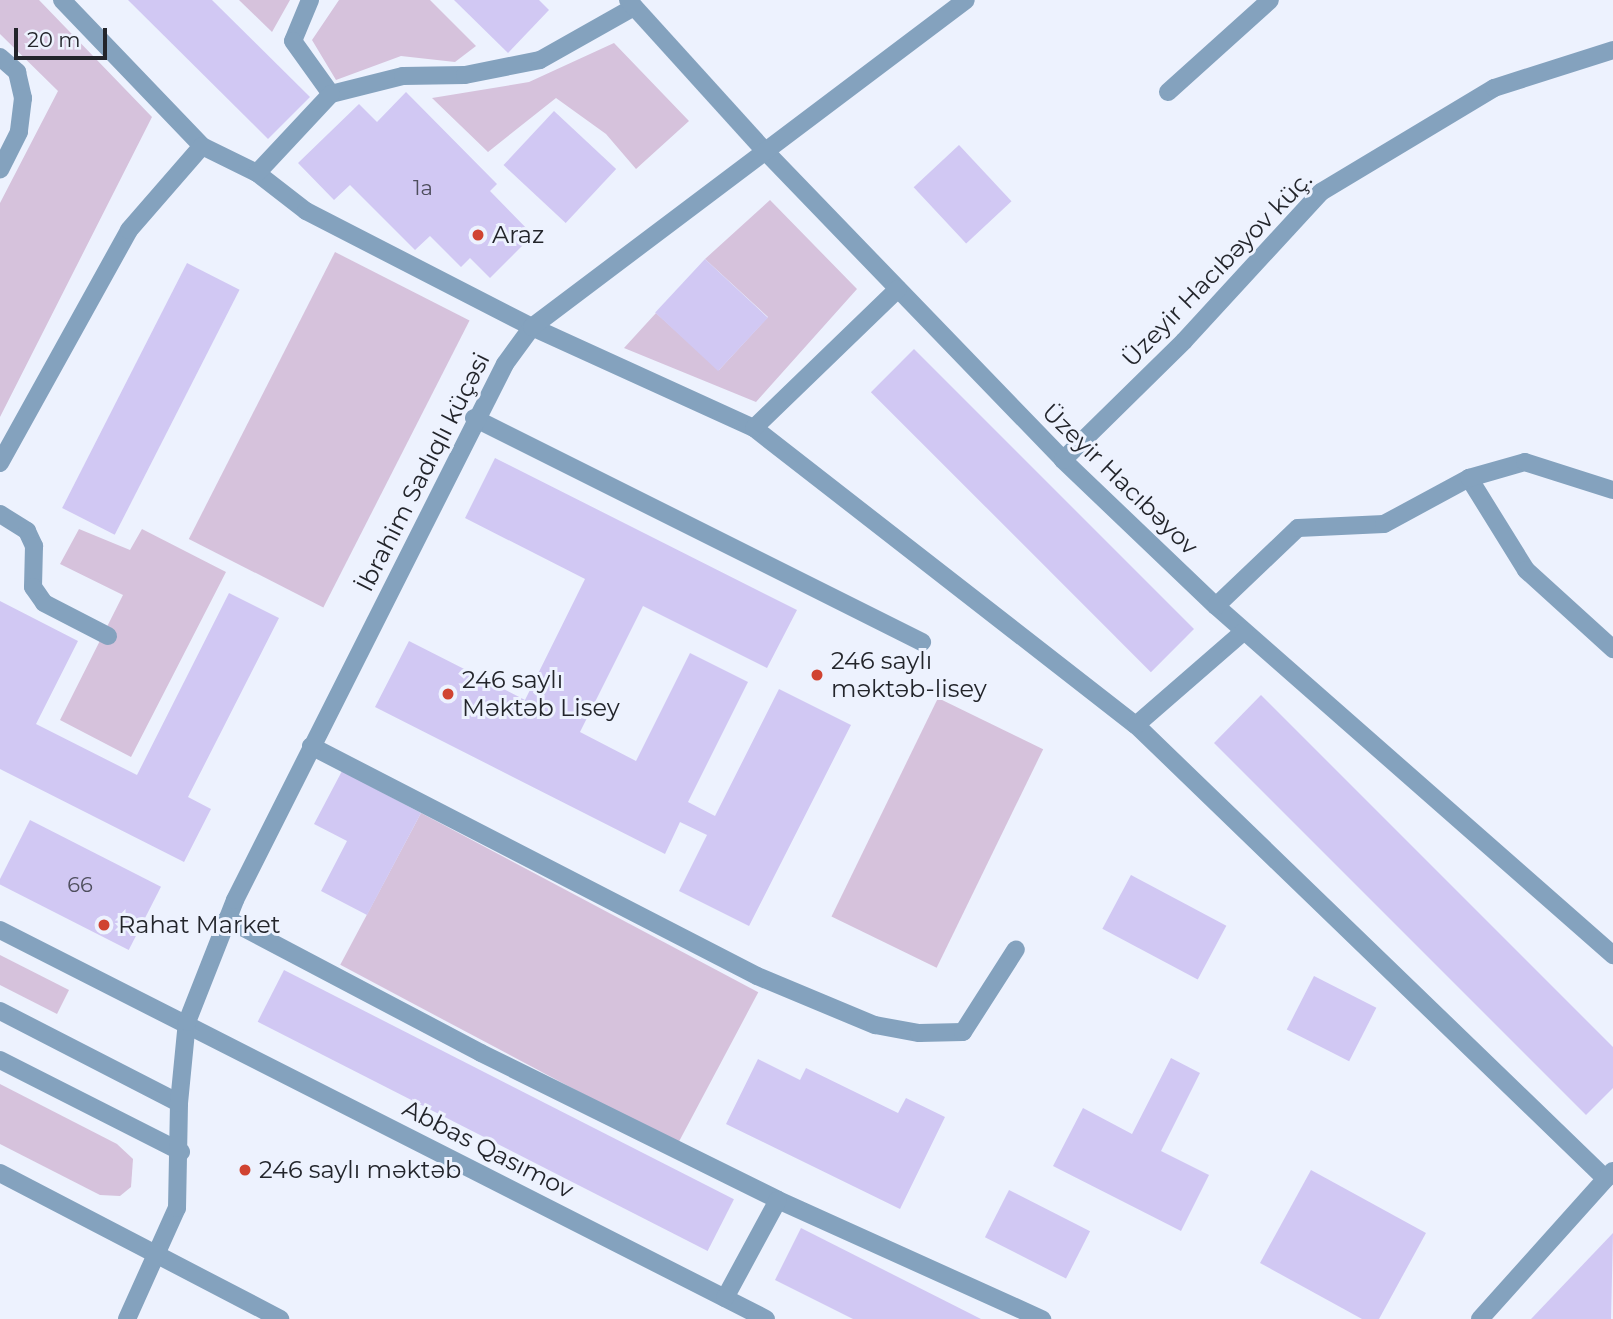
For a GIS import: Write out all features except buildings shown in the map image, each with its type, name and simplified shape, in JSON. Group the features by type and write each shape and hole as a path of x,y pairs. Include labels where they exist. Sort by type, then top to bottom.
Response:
{"street":[{"path":"62,0 202,146 257,173 306,211 531,327 754,428 1136,726 1609,1175 1480,1319"},
{"path":"310,0 293,41 331,94"},
{"name":"İbrahim Sadıqlı küçəsi","path":"127,1319 177,1208 181,1152 179,1103 187,1022 227,919 474,418 531,327 966,0"},
{"path":"1168,92 1269,0"},
{"path":"257,173 331,94 403,76 465,75 540,60 631,4"},
{"name":"Üzeyir Hacıbəyov","path":"631,4 765,151 1063,460 1216,606 1613,955"},
{"name":"Üzeyir Hacıbəyov küç.","path":"1063,460 1184,341 1321,191 1494,88 1613,50"},
{"path":"0,57 17,72 23,98 19,132 0,170"},
{"path":"0,463 129,230 202,146"},
{"path":"754,428 898,289"},
{"path":"474,418 922,642"},
{"path":"1216,606 1297,528 1384,524 1469,478 1525,462 1613,490"},
{"path":"1469,478 1526,570 1613,649"},
{"path":"0,514 27,531 34,546 33,587 44,603 108,636"},
{"path":"1136,726 1244,631"},
{"path":"311,746 757,976 876,1025 929,1034 963,1032 1016,949"},
{"path":"227,919 481,1053 778,1200 1042,1319"},
{"name":"Abbas Qasımov","path":"0,930 187,1022 766,1319"},
{"path":"0,1012 179,1103"},
{"path":"0,1059 181,1152"},
{"path":"0,1173 280,1319"},
{"path":"726,1298 778,1200"}],"shaded area":[{"path":"0,0 39,0 152,117 0,417 0,203 58,91 0,34"},
{"path":"239,0 290,0 272,32"},
{"path":"339,0 430,0 476,46 455,62 401,56 336,80 312,40"},
{"path":"614,43 689,121 636,169 606,134 556,98 488,152 432,98 529,82"},
{"path":"770,200 857,289 756,402 624,348 656,313 719,370 768,317 705,259"},
{"path":"335,252 470,321 323,607 189,539"},
{"path":"79,529 130,550 142,529 226,572 131,757 60,720 123,595 60,564"},
{"path":"938,698 1043,749 937,968 831,916"},
{"path":"421,813 758,992 678,1144 340,965"},
{"path":"0,955 69,990 57,1014 0,985"},
{"path":"0,1084 117,1144 133,1159 131,1187 120,1196 100,1195 0,1144"}],"place":[{"name":"Araz","path":"478,235"},
{"name":"246 saylı məktəb-lisey","path":"817,675"},
{"name":"246 saylı Məktəb Lisey","path":"448,694"},
{"name":"Rahat Market","path":"104,925"},
{"name":"246 saylı mәktәb","path":"245,1170"}]}
